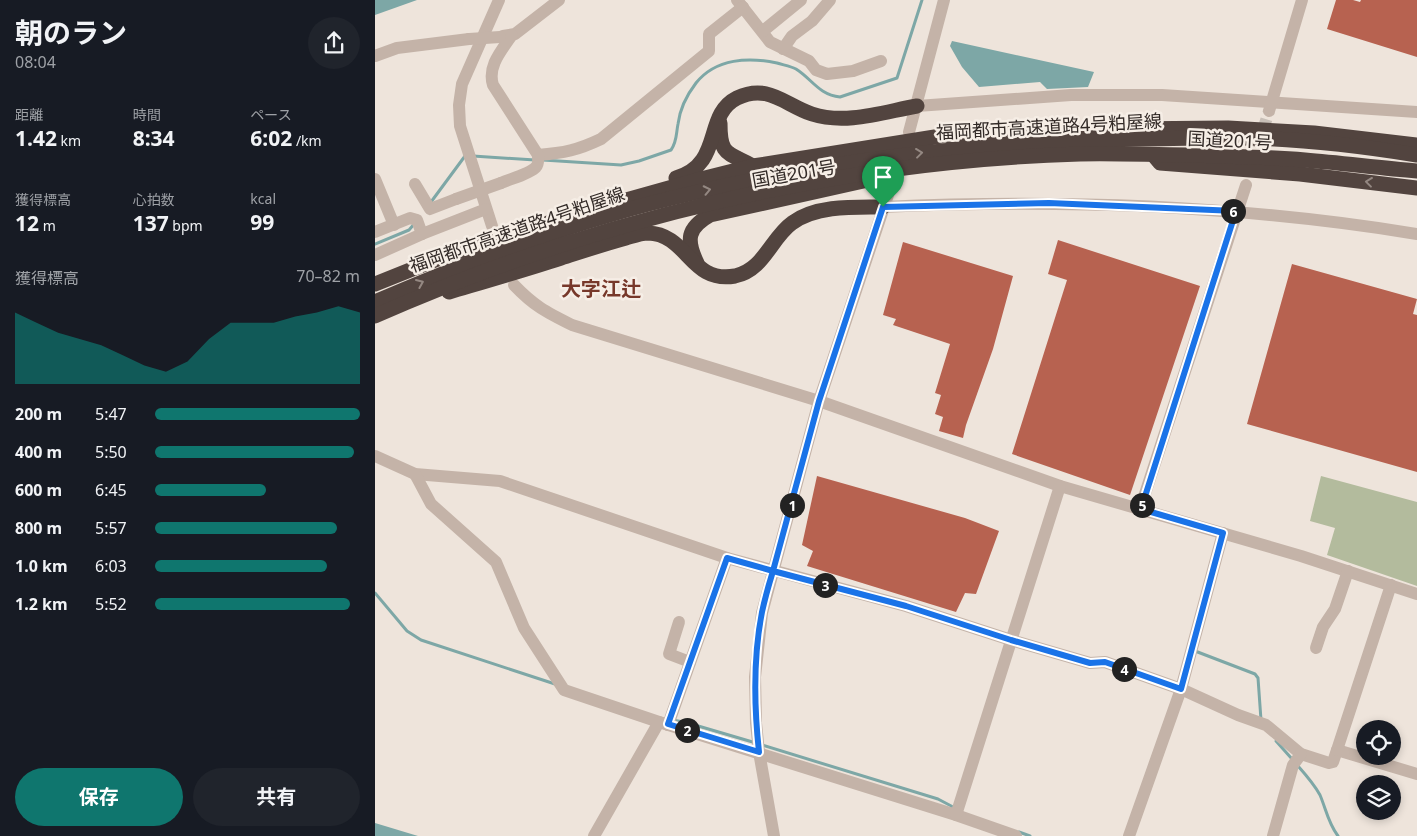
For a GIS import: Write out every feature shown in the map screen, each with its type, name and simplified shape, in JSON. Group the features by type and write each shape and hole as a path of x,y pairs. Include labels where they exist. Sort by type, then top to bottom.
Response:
{"highway":[{"path":"562,218 607,198 684,176 695,171 708,152 719,116 735,98 749,93 773,94 809,113 824,118 854,118 917,106"},
{"path":"719,116 720,138 723,148 728,155 753,166"},
{"name":"国道201号","path":"375,284 445,256 562,218 753,166 941,136 1141,128 1228,128 1314,134 1417,145"},
{"path":"1314,134 1417,139"},
{"name":"福岡都市高速道路4号粕屋線","path":"375,302 521,244 574,226 668,199 770,176 883,158 976,147 1031,143 1238,138 1367,147 1417,154"},
{"name":"福岡都市高速道路4号粕屋線","path":"375,316 493,267 668,213 748,194 921,166 1070,155 1121,154 1307,160 1417,171"},
{"path":"1155,157 1160,163 1300,174 1417,188"},
{"name":"国道201号","path":"375,322 583,241 735,203 886,180 932,169 1016,162 1155,157 1301,163 1417,175"},
{"path":"699,266 691,250 691,234 694,226 710,216 886,180"},
{"path":"449,292 597,246 646,233 661,234 673,241 704,272 723,277 742,274 752,269 791,223 809,213 863,207 883,207"}],"street":[{"path":"492,226 460,126 459,105 462,84 499,0"},
{"path":"375,56 397,48 506,36 528,25 559,0"},
{"path":"763,31 801,0"},
{"path":"783,49 792,36 812,21 830,0"},
{"path":"909,132 944,0"},
{"path":"1270,106 1302,0"},
{"path":"538,155 564,153 584,148 601,139 709,50 709,34 740,3 770,42 809,61 816,70 827,74 853,71 881,61"},
{"path":"415,184 430,209 501,183 536,167 538,155 493,85 491,76 493,66 506,36"},
{"path":"917,106 1071,95 1162,95 1270,106 1417,112"},
{"path":"375,179 394,225"},
{"path":"774,836 759,752 755,714 757,646 762,613 819,401 883,207 886,180"},
{"path":"1141,509 1246,184"},
{"path":"883,207 1049,203 1236,211 1336,222 1417,234"},
{"path":"375,255 486,209"},
{"path":"375,232 410,218 417,220 423,234"},
{"path":"514,284 542,311 572,325 819,401 1060,486 1223,533 1417,594"},
{"path":"375,456 415,474 500,481 727,558 906,606 1090,663 1105,662 1181,689 1238,715 1266,725 1301,754 1329,763 1333,762 1391,585"},
{"path":"415,474 431,504 496,562 524,628 564,690 1017,836"},
{"path":"956,815 1060,486"},
{"path":"1129,836 1181,689 1223,533"},
{"path":"594,836 664,723 690,662 727,558"},
{"path":"1316,648 1323,627 1335,609 1348,571"},
{"path":"679,622 669,654 690,662"},
{"path":"1337,750 1417,772"},
{"path":"1273,836 1293,765 1301,754"}],"green space":[{"path":"1321,476 1417,502 1417,586 1327,555 1335,528 1310,521"}],"water":[{"path":"375,0 417,0 375,15"},
{"path":"952,41 1094,72 1088,87 1047,89 1040,82 979,87 962,67 950,46"},
{"path":"375,823 418,836 375,836"}],"building":[{"path":"1336,0 1360,2 1361,0 1417,0 1417,57 1327,29"},
{"path":"1058,240 1200,286 1130,495 1012,454 1067,280 1048,274"},
{"path":"903,242 1013,276 993,349 963,438 939,431 943,417 935,414 941,395 935,393 950,344 893,325 896,319 883,315"},
{"path":"1292,264 1417,299 1413,314 1417,315 1417,472 1247,424"},
{"path":"817,476 965,518 999,531 976,594 965,593 956,612 807,566 813,551 802,545"}],"waterway":[{"path":"543,160 621,165 671,150 675,141 682,107 692,88 713,68 733,61 766,61 791,67 802,73 821,90 840,97 897,78 922,0"},
{"path":"431,202 465,156 467,156"},
{"path":"473,156 535,160"},
{"path":"375,244 409,230 415,223"},
{"path":"375,593 407,631 421,640 555,684"},
{"path":"1195,651 1255,674 1258,678 1261,720"},
{"path":"673,720 756,743"},
{"path":"1276,741 1292,759"},
{"path":"762,745 938,799 955,808"},
{"path":"1298,766 1313,783 1320,795 1329,821 1338,836"},
{"path":"1019,832 1030,836"}],"tunnel":[{"path":"1252,165 1269,111"}],"district":[{"name":"大字江辻","path":"601,289"}],"route":[{"path":"883,207 840,343 819,401 773,571 727,558 668,724 759,752 755,677 757,646 762,613 773,571 906,606 1090,663 1105,662 1181,689 1223,533 1141,509 1236,211 1049,203 883,207"}]}
